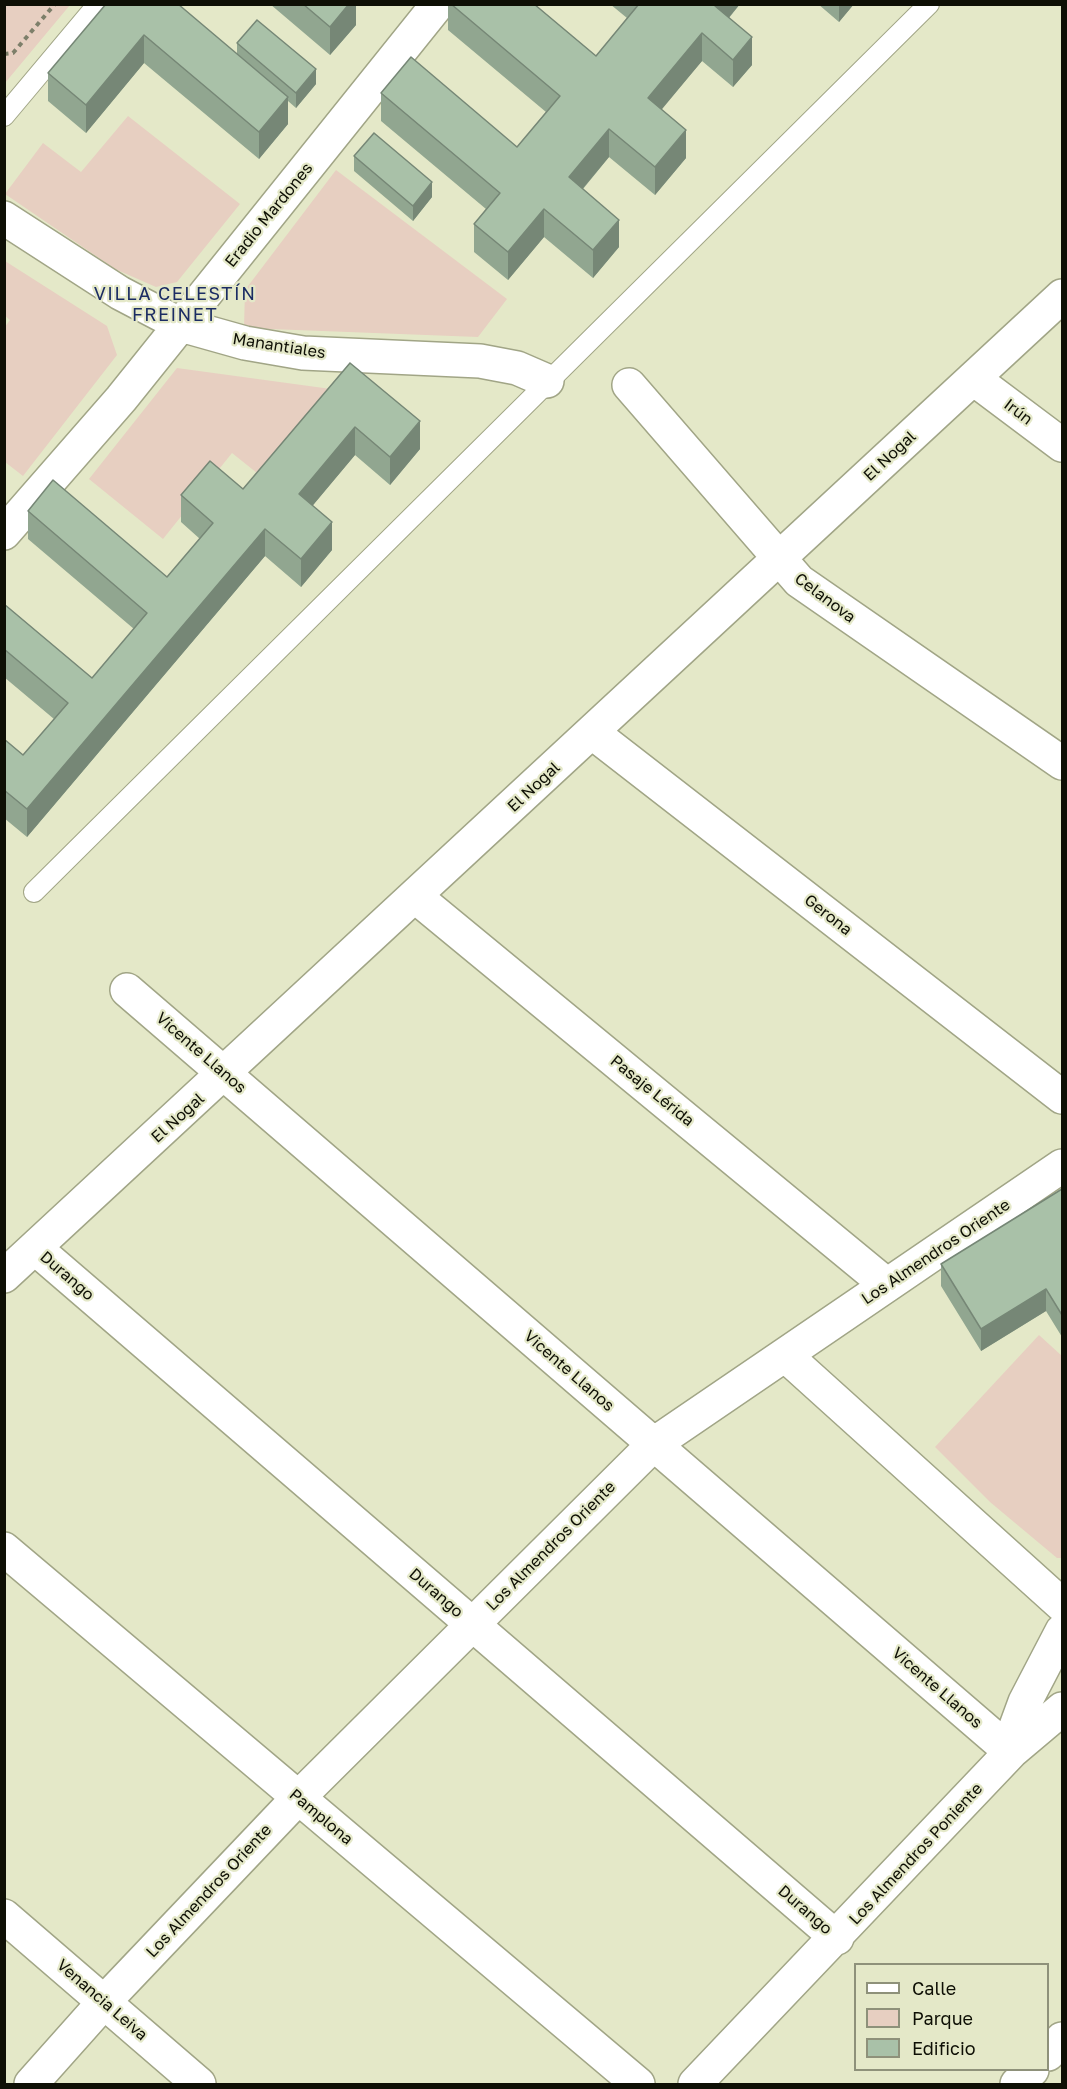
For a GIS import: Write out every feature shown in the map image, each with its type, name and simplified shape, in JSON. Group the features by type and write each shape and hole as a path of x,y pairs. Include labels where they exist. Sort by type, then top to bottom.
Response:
{"street":[{"name":"Eradio Mardones","path":"4,534 181,326 438,4"},
{"name":"Manantiales","path":"4,218 120,293 181,326 245,344 303,353 480,361 517,368 547,381"},
{"name":"El Nogal","path":"4,1276 226,1074 1062,296"},
{"name":"Irún","path":"974,379 1062,445"},
{"name":"Celanova","path":"629,385 779,560 820,597 1062,763"},
{"name":"Gerona","path":"592,733 1062,1097"},
{"name":"Pasaje Lérida","path":"416,897 887,1285"},
{"name":"Vicente Llanos","path":"127,990 1011,1752"},
{"name":"Los Almendros Oriente","path":"31,2085 104,2002 298,1798 654,1444 1062,1166"},
{"name":"Durango","path":"35,1248 837,1938"},
{"path":"785,1354 1062,1605"},
{"name":"Pamplona","path":"4,1550 638,2085"},
{"path":"1011,1752 1014,1732 1025,1702 1062,1631"},
{"name":"Los Almendros Poniente","path":"695,2085 837,1938 1011,1752 1062,1709"},
{"name":"Venancia Leiva","path":"4,1916 199,2085"},
{"path":"1049,2052 1062,2039"},
{"path":"1017,2085 1031,2071"}],"lane":[{"path":"4,116 98,4"},
{"path":"34,892 929,4"}],"path":[{"path":"4,54 13,54 55,4"}],"green space":[{"path":"4,5 70,5 5,83"},
{"path":"128,116 240,204 177,282 156,287 115,269 5,194 43,143 81,172"},
{"path":"336,170 507,299 478,337 244,328 245,290"},
{"path":"5,261 107,326 117,355 23,476 5,462 4,328 10,320 5,316"},
{"path":"177,368 331,389 262,477 232,453 163,539 89,479"},
{"path":"1039,1335 1062,1356 1062,1558 1057,1558 990,1502 935,1447"}],"building":[{"path":"106,4 178,4 288,97 259,132 144,35 86,105 48,73"},
{"path":"303,4 349,4 330,27"},
{"path":"451,4 534,4 596,56 639,4 717,4 715,6 752,37 733,60 702,33 648,98 686,130 655,167 609,129 569,177 619,220 593,250 544,209 508,252 474,224 500,193 381,93 411,57 517,147 560,96"},
{"path":"257,20 316,69 296,93 237,43"},
{"path":"374,133 432,182 413,206 354,156"},
{"path":"350,363 420,421 390,457 355,427 299,494 332,522 301,559 265,529 27,809 4,790 4,739 23,755 68,703 4,649 4,604 92,678 147,613 28,511 53,480 167,577 213,523 181,495 210,461 243,489"},
{"path":"1062,1189 1062,1315 1046,1289 981,1329 941,1264"}],"district":[{"name":"VILLA CELESTÍN FREINET","path":"175,304"}]}
